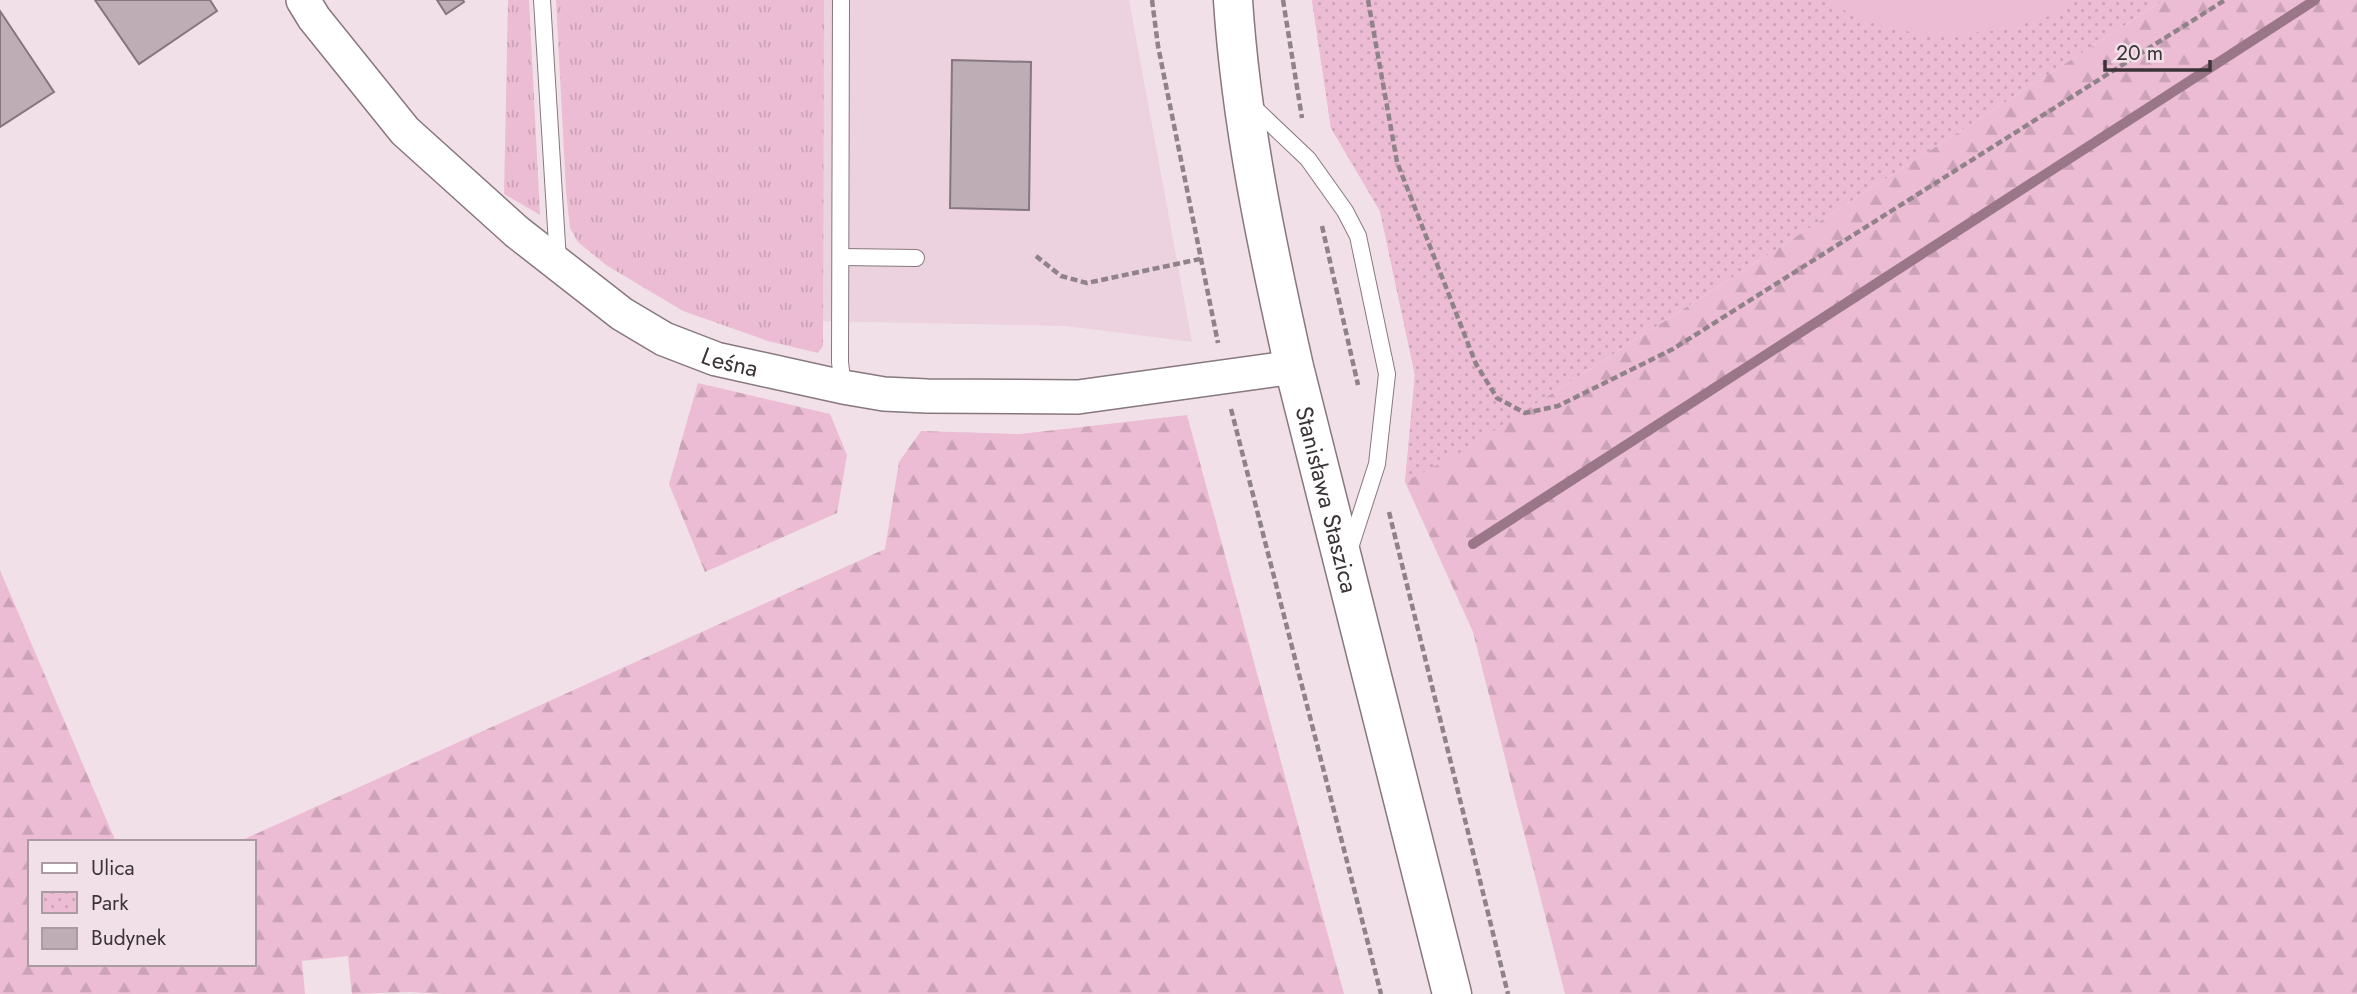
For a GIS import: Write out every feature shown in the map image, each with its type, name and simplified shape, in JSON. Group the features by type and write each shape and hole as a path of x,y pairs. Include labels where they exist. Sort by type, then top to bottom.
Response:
{"main road":[{"name":"Stanisława Staszica","path":"1233,0 1244,99 1267,241 1294,367 1452,994"}],"street":[{"name":"Leśna","path":"303,0 314,18 405,131 517,232 622,314 664,339 716,359 843,387 884,394 927,396 1079,397 1294,367"}],"lane":[{"path":"541,0 558,263"},
{"path":"841,0 840,362 843,387"},
{"path":"1244,99 1308,159 1345,211 1358,236 1387,374 1377,464 1344,566"},
{"path":"841,257 916,258"}],"path":[{"path":"1152,0 1158,46 1223,378 1381,994"},
{"path":"1368,0 1397,162 1476,364 1497,398 1525,413 1558,406 1674,349 2225,0"},
{"path":"1037,256 1061,276 1087,283 1201,259"}],"shaded area":[{"path":"814,0 1129,0 1192,342 1066,326 811,321"}],"green space":[{"path":"508,0 529,0 540,215 504,194"},
{"path":"556,0 824,0 823,346 818,353 768,341 683,311 606,265 578,242 570,228 566,191"},
{"path":"1312,0 1523,412 2164,0 2357,0 2357,994 1565,994 1473,632 1405,482 1415,375 1380,211 1331,128"},
{"path":"1312,0 2164,0 1456,455 1405,482 1415,375 1380,211 1331,128"},
{"path":"1821,0 2076,0 2043,19 1992,31 1934,36 1882,27"},
{"path":"698,383 830,414 847,455 837,513 705,572 669,484"},
{"path":"1187,415 1344,994 352,994 348,956 302,961 305,994 0,994 0,570 115,840 28,840 28,966 256,966 256,840 242,840 885,549 899,462 921,431 1020,434"}],"building":[{"path":"95,0 210,0 217,11 139,64"},
{"path":"437,0 463,0 464,2 446,14"},
{"path":"0,11 54,92 0,127"},
{"path":"952,60 1031,62 1029,210 950,208"}],"waterway":[{"path":"1473,544 2315,0"}]}
